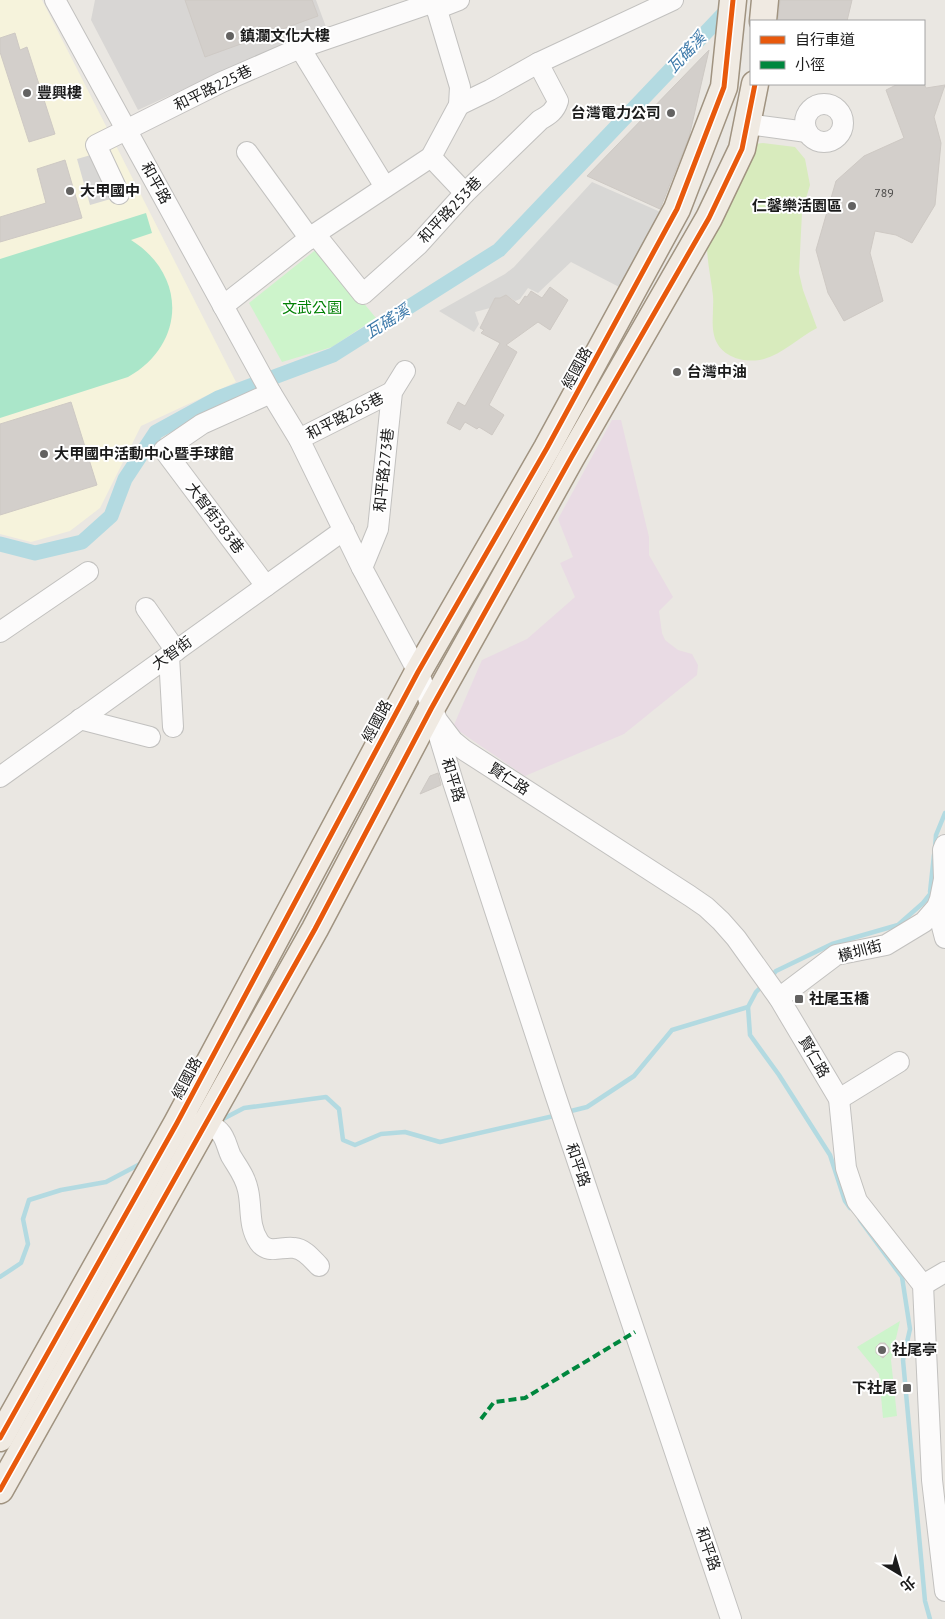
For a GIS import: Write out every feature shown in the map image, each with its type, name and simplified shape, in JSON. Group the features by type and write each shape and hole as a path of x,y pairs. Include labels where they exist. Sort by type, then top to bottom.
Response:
{"main road":[{"path":"763,20 765,0"},
{"name":"經國路","path":"0,1438 177,1123 418,672 547,448 677,209 724,87 732,12"},
{"path":"0,1490 316,929 431,709 709,218 742,149 755,85"}],"street":[{"name":"和平路","path":"55,0 271,393"},
{"path":"223,306 313,236 431,157 459,105 460,87 435,4 459,0"},
{"path":"459,105 538,63 673,0"},
{"name":"和平路225巷","path":"119,194 96,145 222,82 300,48 435,4"},
{"path":"300,48 385,187"},
{"name":"和平路253巷","path":"247,152 313,236 362,294 418,245 464,193 556,107 558,101 538,63"},
{"path":"747,124 807,132"},
{"path":"431,157 464,193"},
{"name":"和平路273巷","path":"362,568 378,529 392,392 405,371"},
{"name":"和平路265巷","path":"299,439 392,392"},
{"path":"271,393 299,439 362,568 418,672"},
{"name":"大智街383巷","path":"266,586 164,450 202,424 271,393"},
{"name":"大智街","path":"0,777 344,530"},
{"path":"0,632 88,572"},
{"path":"146,608 172,653 173,727"},
{"name":"賢仁路","path":"418,672 431,709 443,730 464,750 706,907 731,932 779,998 839,1099 846,1168 857,1201 923,1285"},
{"name":"和平路","path":"431,709 566,1129 732,1619"},
{"path":"80,719 150,737"},
{"path":"945,845 943,850 945,873 938,903 945,938"},
{"name":"橫圳街","path":"779,998 836,955 886,946 924,922 938,903"},
{"path":"839,1099 899,1062"},
{"path":"177,1123 207,1124 220,1131 232,1158 244,1175 251,1203 250,1218 258,1241 271,1250 294,1248 300,1250 306,1253 319,1266"},
{"path":"945,1272 923,1285 939,1479 945,1590"}],"shaded area":[{"name":"大甲國中","path":"0,0 42,0 236,382 141,426 100,508 70,531 31,542 0,534"},
{"path":"95,0 316,0 326,27 138,110 91,20"},
{"path":"101,152 114,198 90,205 77,159"},
{"path":"592,182 665,214 623,289 571,262 538,293 528,288 520,299 515,301 506,295 495,298 490,308 475,312 479,324 474,332 439,311 514,267"},
{"path":"612,420 621,420 649,537 649,555 673,597 659,611 662,633 665,640 678,650 692,654 698,665 697,675 624,734 525,776 453,727 482,660 527,639 575,597 560,563 573,557 558,519"}],"green space":[{"path":"763,143 795,147 805,159 810,185 802,212 799,273 817,328 771,357 748,360 727,354 721,349 714,335 713,296 707,238 754,144"},
{"path":"146,213 152,233 131,240 149,255 162,272 170,290 172,309 169,328 161,347 147,363 128,377 0,418 0,259"},
{"name":"文武公園","path":"318,248 376,318 332,347 282,362 249,303"},
{"path":"900,1321 891,1360 897,1416 883,1418 879,1374 857,1347"}],"building":[{"name":"鎮瀾文化大樓","path":"185,0 312,0 318,16 205,57"},
{"path":"780,0 852,0 847,20 778,20"},
{"name":"豐興樓","path":"15,33 20,50 27,47 55,134 29,142 0,52 0,38"},
{"name":"台灣電力公司","path":"709,50 689,137 660,209 587,176"},
{"name":"仁馨樂活園區","path":"896,85 924,85 926,88 945,85 934,117 941,143 935,205 912,243 896,235 875,231 870,253 883,301 844,321 828,293 816,250 836,181 864,156 904,138 886,90"},
{"path":"65,160 82,218 0,242 0,217 46,203 37,169"},
{"path":"550,287 568,300 550,330 538,322 506,345 517,352 489,405 504,415 492,435 479,427 477,429 465,422 460,430 447,423 458,402 465,406 500,343 481,333 484,330 480,328 495,298 506,295 519,305 531,291 542,298"},
{"name":"大甲國中活動中心暨手球館","path":"71,402 97,485 0,515 0,424"},
{"path":"438,773 441,785 420,794 430,776"},
{"name":"社尾亭","path":"880,1343 885,1343 889,1348 889,1352 883,1358 876,1353 876,1347"}],"waterway":[{"name":"瓦磘溪","path":"0,544 35,553 82,542 111,516 125,479 156,432 218,398 333,355 499,250 731,6"},
{"path":"935,848 936,835 945,813"},
{"path":"930,892 934,855"},
{"path":"770,978 776,971 832,944 898,925 923,903 935,888"},
{"path":"567,1112 587,1107 634,1076 672,1030 748,1007 756,992 763,985"},
{"path":"748,1007 750,1035 779,1075 830,1155 845,1201 850,1208"},
{"path":"221,1120 244,1108 326,1097 339,1109 343,1140 355,1145 381,1134 405,1132 440,1142 558,1115"},
{"path":"0,1277 21,1263 28,1244 23,1219 29,1200 61,1190 106,1182 142,1163"},
{"path":"860,1220 902,1277 910,1329 903,1360 925,1601 930,1619"}],"marked path":[{"path":"481,1419 494,1402 525,1398 635,1332"}],"cycle path":[{"path":"0,1438 177,1123 418,672 547,448 677,209 724,87 733,0"},
{"path":"0,1490 315,929 431,709 571,458 709,218 742,149 755,85"}],"place":[{"name":"鎮瀾文化大樓","path":"230,36"},
{"name":"豐興樓","path":"27,93"},
{"name":"台灣電力公司","path":"671,113"},
{"name":"大甲國中","path":"70,191"},
{"name":"仁馨樂活園區","path":"852,206"},
{"name":"台灣中油","path":"677,372"},
{"name":"大甲國中活動中心暨手球館","path":"44,454"},
{"name":"社尾玉橋","path":"799,999"},
{"name":"社尾亭","path":"882,1350"},
{"name":"下社尾","path":"907,1388"}]}
